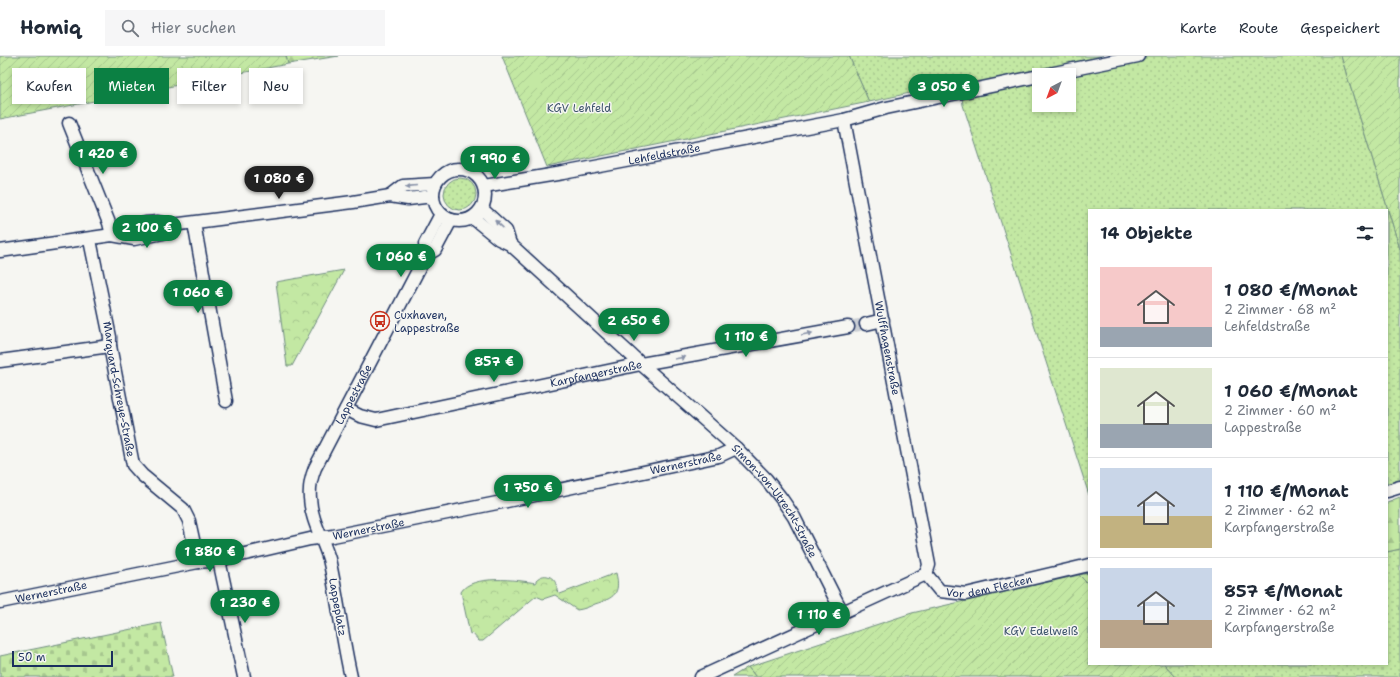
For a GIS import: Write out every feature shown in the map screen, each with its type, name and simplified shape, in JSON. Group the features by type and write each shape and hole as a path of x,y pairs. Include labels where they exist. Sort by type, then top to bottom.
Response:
{"street":[{"path":"1076,69 1138,56"},
{"name":"Lehfeldstraße","path":"484,186 563,173 844,120 886,108 1032,77"},
{"name":"Wulffhagenstraße","path":"844,120 929,565 926,574"},
{"path":"69,122 109,223 112,236"},
{"path":"454,168 464,168 473,172 480,178 484,186 486,194 485,201 482,209 473,218 457,221 446,217 435,204 434,190 438,178 445,172 454,168"},
{"path":"0,251 112,236 134,239 163,233 172,225 390,196 403,186 434,190"},
{"name":"Simon-von-Utrecht-Straße","path":"482,209 506,231 510,244"},
{"name":"Lappestraße","path":"322,538 314,520 310,499 311,480 315,468 426,255 435,250 446,217"},
{"name":"Simon-von-Utrecht-Straße","path":"473,218 499,239 510,244 641,364 736,448 766,479 794,518 842,612"},
{"path":"194,223 226,401"},
{"name":"Marquard-Schreye-Straße","path":"90,240 110,337 110,346 133,464 142,476 183,509 189,521 198,562"},
{"path":"866,324 882,320"},
{"name":"Karpfangerstraße","path":"346,410 360,416 376,420 641,364 848,327"},
{"path":"0,361 110,346"},
{"name":"Wernerstraße","path":"0,602 198,562 219,560 310,539 322,538 502,502 719,456 736,448"},
{"path":"1388,491 1400,487"},
{"name":"Lappeplatz","path":"322,538 335,590 351,677"},
{"path":"219,560 244,677"},
{"name":"Vor dem Flecken","path":"926,574 940,590 966,594 1088,565"},
{"path":"701,677 926,574"}],"green space":[{"path":"0,56 286,56 288,64 267,68 249,68 249,71 241,73 241,68 177,68 177,85 169,87 169,68 94,68 94,101 86,103 86,68 12,68 12,104 79,104 0,119"},
{"path":"286,56 339,56 288,64"},
{"name":"KGV Lehfeld","path":"502,56 849,56 869,102 547,167"},
{"path":"849,56 1341,56 1388,209 1088,209 1088,492 963,105 960,82 869,102"},
{"path":"1341,56 1400,56 1400,249"},
{"path":"457,178 463,178 473,185 476,194 475,200 469,207 463,210 457,210 447,203 444,197 444,191 451,181"},
{"path":"1388,210 1400,249 1400,484 1388,488"},
{"path":"344,270 292,366 287,366 276,282"},
{"path":"1400,497 1400,549 1388,552 1388,502"},
{"path":"1400,549 1400,677 1176,677 1165,665 1388,665 1388,552"},
{"path":"616,573 618,586 617,590 607,600 577,610 555,595 543,599 536,596 483,641 479,641 472,633 470,634 461,592 466,586 485,580 507,580 536,583 536,580 540,577 547,576 551,577 556,583 557,591 560,594"},
{"path":"1088,573 1088,584 1079,575"},
{"name":"KGV Edelweiß","path":"1079,575 1088,584 1088,665 1165,665 1176,677 756,677 748,667 912,613"},
{"path":"161,623 173,677 0,677 0,656"},
{"path":"748,667 756,677 732,677"}],"tunnel":[{"path":"848,327 866,324"}],"place":[{"name":"Cuxhaven, Lappestraße","path":"380,321"}]}
